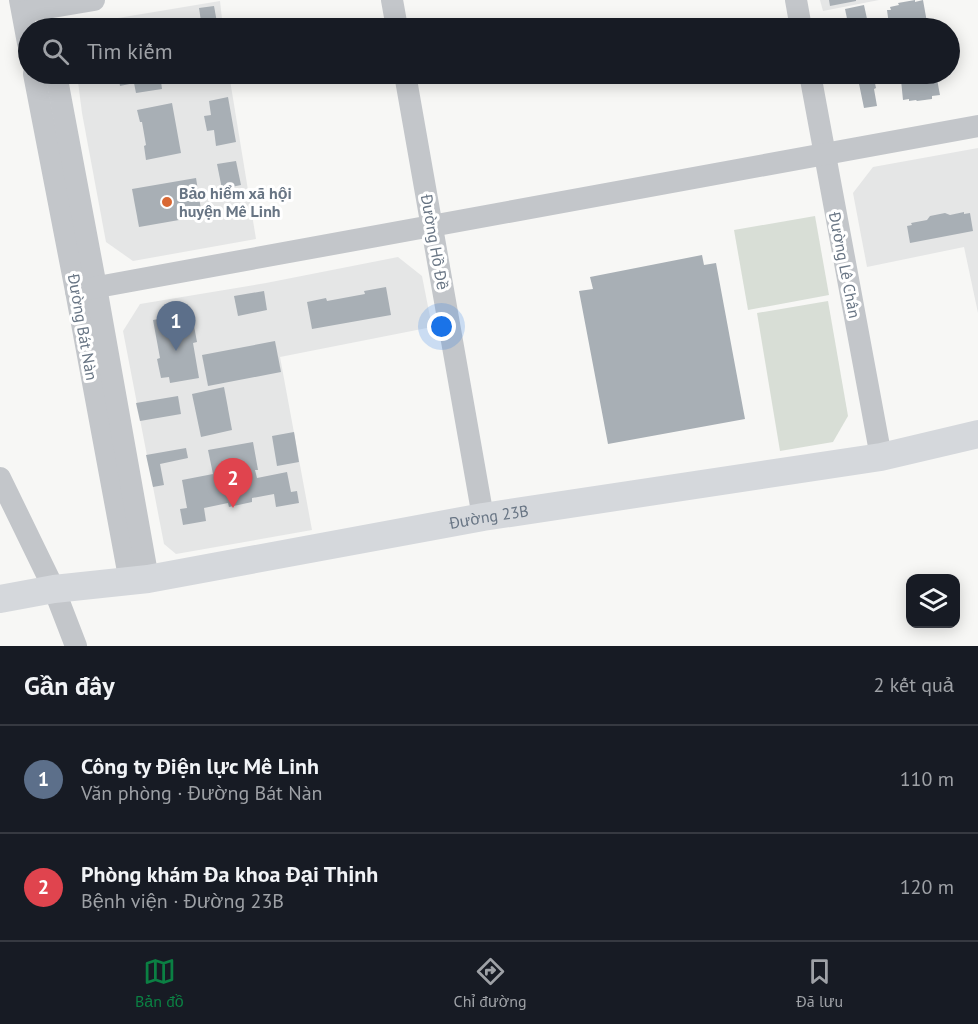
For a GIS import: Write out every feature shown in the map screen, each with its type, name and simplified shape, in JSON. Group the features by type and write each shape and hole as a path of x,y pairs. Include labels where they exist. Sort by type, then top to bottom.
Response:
{"main road":[{"name":"Đường 23B","path":"0,598 54,589 139,580 483,517 881,457 978,434"}],"street":[{"path":"35,10 94,0"},
{"path":"392,0 395,18"},
{"path":"796,0 799,18"},
{"name":"Đường Bát Nàn","path":"36,84 86,289"},
{"name":"Đường Bát Nàn","path":"57,84 86,289 139,580"},
{"name":"Đường Hồ Đề","path":"407,84 483,517"},
{"name":"Đường Lê Chân","path":"812,84 881,457"},
{"path":"86,289 978,126"},
{"path":"0,478 54,589 76,646"}],"shaded area":[{"path":"820,0 879,0 823,11"},
{"path":"220,1 222,18 118,18"},
{"path":"78,84 231,84 256,239 133,261 106,242"},
{"path":"978,148 978,313 964,247 867,267 853,193 873,167"},
{"path":"815,216 829,295 748,310 734,230"},
{"path":"398,257 422,276 432,327 280,357 312,530 176,554 164,544 123,331 140,304 266,283"},
{"path":"828,301 848,416 833,442 780,451 757,313"}],"building":[{"path":"829,0 856,0 856,1 830,6"},
{"path":"923,0 926,18 888,18 887,10 899,5 898,3"},
{"path":"864,5 867,18 847,18 845,9"},
{"path":"214,6 216,18 200,18 199,8"},
{"path":"134,84 161,84 162,89 136,93"},
{"path":"859,84 875,84 877,106 864,108"},
{"path":"901,84 938,84 940,95 932,96 932,99 903,100"},
{"path":"228,97 236,142 216,146 214,130 207,131 204,116 211,115 209,101"},
{"path":"172,103 181,153 146,160 142,122 140,122 137,110"},
{"path":"236,161 241,185 222,189 217,164"},
{"name":"Bảo hiểm xã hội huyện Mê Linh","path":"196,178 202,216 139,227 132,189"},
{"path":"964,212 964,214 970,213 973,231 910,243 907,226 912,225 911,223 927,220 930,216"},
{"path":"702,255 704,265 716,263 745,419 608,444 579,291 593,289 590,277"},
{"path":"386,287 391,315 312,329 307,302 365,294 364,291"},
{"path":"264,291 267,310 238,316 234,296"},
{"path":"189,313 197,342 193,343 199,378 170,383 169,377 161,378 153,320"},
{"path":"275,341 281,372 208,386 202,355"},
{"path":"224,387 232,430 201,437 192,394"},
{"path":"178,396 181,414 140,421 136,403"},
{"path":"294,432 299,462 277,466 272,436"},
{"path":"253,442 258,470 255,470 257,478 287,472 291,492 297,491 299,503 276,507 274,494 252,498 252,502 229,507 228,503 204,508 206,521 183,525 180,509 187,508 182,480 213,474 208,450"},
{"path":"186,448 188,458 160,464 164,485 153,487 146,455"}],"place":[{"name":"Bảo hiểm xã hội huyện Mê Linh","path":"167,202"},
{"name":"Công ty Điện lực Mê Linh","path":"176,351"},
{"name":"Phòng khám Đa khoa Đại Thịnh","path":"233,508"}]}
